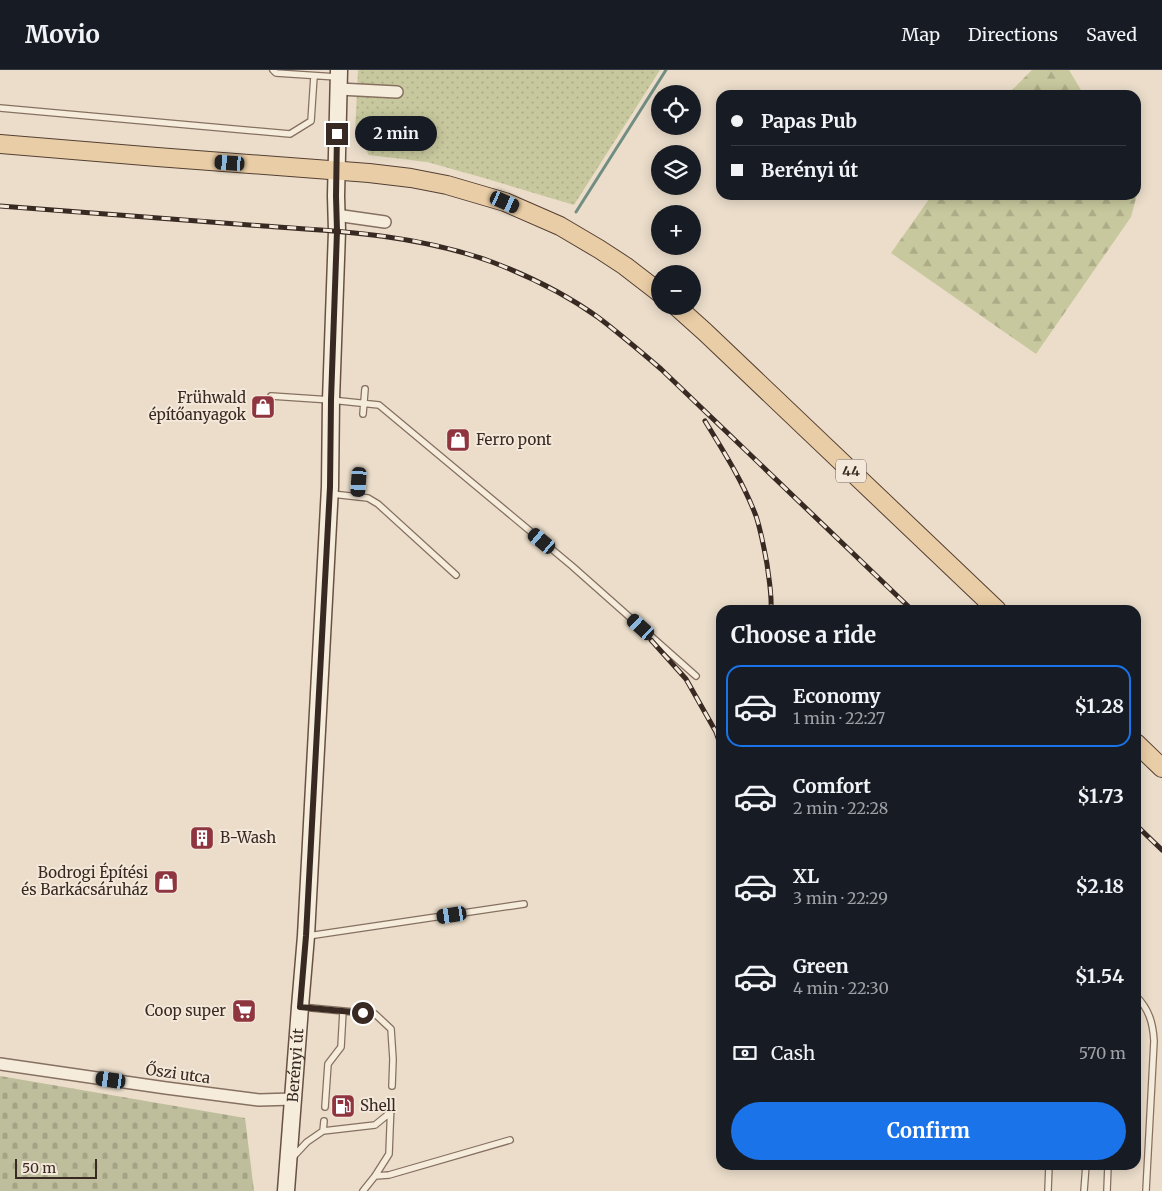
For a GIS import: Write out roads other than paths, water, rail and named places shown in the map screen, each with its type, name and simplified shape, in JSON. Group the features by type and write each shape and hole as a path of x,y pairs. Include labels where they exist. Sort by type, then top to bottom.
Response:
{"main road":[{"path":"0,144 336,170 412,178 462,189 505,202 560,226 625,266 651,286"},
{"name":"44","path":"686,315 992,605"},
{"path":"1141,748 1162,768"}],"street":[{"path":"339,79 397,92"},
{"name":"Berényi út","path":"286,1191 306,936 330,494 339,79"},
{"path":"336,215 385,222"},
{"name":"Őszi utca","path":"0,1064 259,1100 293,1099"}],"lane":[{"path":"272,70 339,79"},
{"path":"0,108 290,134 311,121 314,76"},
{"path":"363,414 365,389"},
{"path":"272,396 379,405 572,566 696,676"},
{"path":"358,497 359,482"},
{"path":"330,494 368,498 378,504 456,575"},
{"path":"306,936 524,904"},
{"path":"1141,1002 1150,1016 1154,1041 1146,1191"},
{"path":"300,1007 375,1014 391,1029 392,1086"},
{"path":"325,1107 328,1064 341,1047 343,1011"},
{"path":"363,1191 389,1154 391,1103"},
{"path":"288,1162 307,1142 323,1131 375,1125 391,1112"},
{"path":"323,1131 324,1122"},
{"path":"375,1176 389,1175 510,1140"},
{"path":"1048,1191 1049,1170"},
{"path":"1084,1191 1086,1170"},
{"path":"1106,1191 1108,1170"}],"waterway":[{"path":"576,212 666,70"}],"railway":[{"path":"0,206 351,232 436,246 464,253 520,273 561,294 599,318 661,369 907,605"},
{"path":"705,421 739,479 756,516 767,564 771,605"},
{"path":"651,640 686,679 716,732"},
{"path":"1141,830 1162,850"}],"place":[{"name":"Frühwald építőanyagok","path":"263,407"},
{"name":"Ferro pont","path":"458,440"},
{"name":"B-Wash","path":"202,838"},
{"name":"Bodrogi Építési és Barkácsáruház","path":"166,882"},
{"name":"Coop super","path":"244,1011"},
{"name":"Shell","path":"343,1106"}]}
